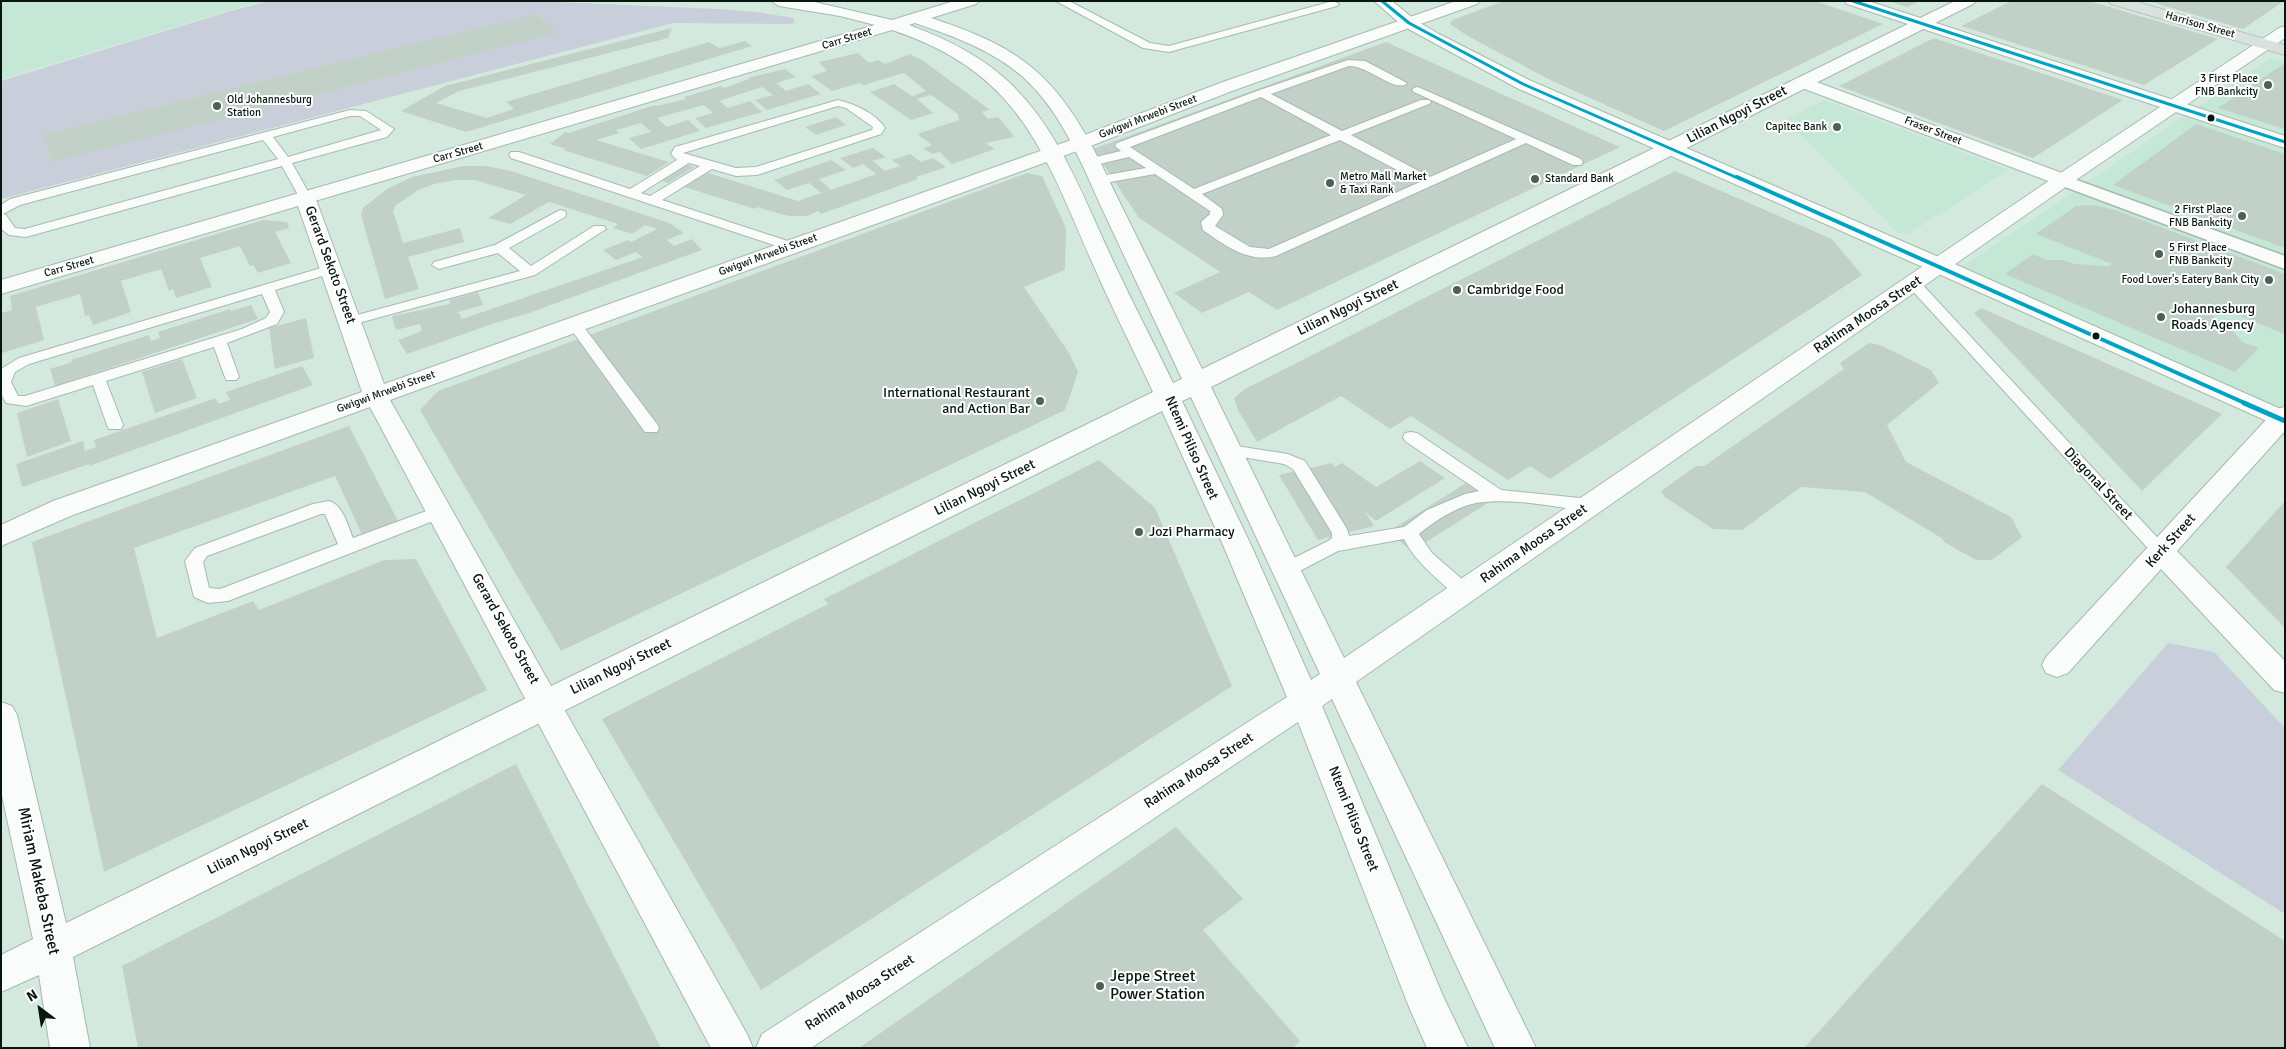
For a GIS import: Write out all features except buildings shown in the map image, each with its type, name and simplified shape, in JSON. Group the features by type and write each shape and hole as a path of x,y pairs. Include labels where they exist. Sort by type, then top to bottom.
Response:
{"main road":[{"name":"Harrison Street","path":"2116,1 2285,50"}],"street":[{"name":"Ntemi Piliso Street","path":"780,1 828,8 893,24 926,37 979,68 1008,91 1053,153 1094,247 1169,398 1305,701 1428,1007 1448,1048"},
{"path":"780,1 823,15 831,27 829,34 822,40 784,58"},
{"path":"848,1 944,26 969,36 994,48 1024,69 1043,87 1090,162 1198,382 1338,679 1516,1048"},
{"name":"Carr Street","path":"1,287 784,58 971,1"},
{"path":"1382,1 1410,23 1451,48 1506,76 2284,418"},
{"name":"Gwigwi Mrwebi Street","path":"1,536 63,508 1053,153 1090,162 1226,87 1472,1"},
{"path":"1852,1 2285,142"},
{"name":"Lilian Ngoyi Street","path":"1,974 1169,398 1968,1"},
{"name":"Rahima Moosa Street","path":"776,1048 1338,679 2063,180 2285,31"},
{"path":"784,58 853,46 880,45"},
{"path":"903,46 933,52 979,68"},
{"name":"Fraser Street","path":"1803,82 2063,180"},
{"path":"2063,180 2285,263"},
{"name":"Gerard Sekoto Street","path":"305,197 351,321 376,396 733,1048"},
{"name":"Kerk Street","path":"2057,665 2284,418"},
{"name":"Gwigwi Mrwebi Street","path":"1,523 63,508"},
{"name":"Diagonal Street","path":"2161,552 2285,681"},
{"name":"Miriam Makeba Street","path":"1,715 54,948 70,1048"}],"lane":[{"path":"1060,1 1147,46 1169,49 1334,4"},
{"path":"1401,83 1355,62 1261,93 1121,146 1129,154 1216,209 1217,215 1208,222 1208,227 1239,249 1259,254 1271,252 1526,139"},
{"path":"1226,87 1246,99"},
{"path":"1418,90 1577,162"},
{"path":"1261,93 1430,182"},
{"path":"1192,194 1425,102"},
{"path":"838,103 850,106 879,128 877,132 757,171 736,172 710,165 677,154 679,150 838,103"},
{"path":"1,211 15,202 350,113 362,113 388,129 383,134 26,233 15,234 8,232 1,218"},
{"path":"265,136 285,161 305,197"},
{"path":"1090,162 1129,154"},
{"path":"515,155 792,247"},
{"path":"632,193 688,159"},
{"path":"1090,162 1156,170"},
{"path":"652,200 710,165"},
{"path":"439,265 500,248 560,214"},
{"path":"351,321 530,272 599,229"},
{"path":"500,248 530,272"},
{"path":"267,288 277,312 272,321 218,341 26,401 12,400 3,382 10,369 24,361 267,288 332,270"},
{"name":"Diagonal Street","path":"1914,284 2161,552"},
{"path":"575,324 651,428"},
{"path":"218,341 231,377"},
{"path":"98,379 115,425"},
{"path":"1411,437 1497,496"},
{"path":"1230,450 1288,459 1300,465 1341,533 1340,541 1286,570"},
{"path":"1334,545 1409,532 1433,514 1472,498 1497,496 1590,505"},
{"path":"348,547 329,507 319,508 209,548 201,552 194,561 201,592 208,596 221,596 440,512"},
{"path":"1409,532 1413,542 1423,554 1464,592"}],"shaded area":[{"path":"1,1 264,1 1,79"},
{"path":"269,1 533,1 718,9 794,18 793,24 673,23 1,199 1,81"},
{"path":"2271,58 2285,61 2285,410 1960,268"},
{"path":"1824,100 2009,170 1908,234 1898,233 1786,120"},
{"path":"2168,643 2214,652 2285,728 2285,914 2058,770"}],"transit line":[{"path":"1382,1 1409,23 1523,84 1940,266 2285,421"},
{"path":"1853,1 2285,142"}],"place":[{"name":"3 First Place FNB Bankcity","path":"2268,85"},
{"name":"Old Johannesburg Station","path":"217,106"},
{"name":"Capitec Bank","path":"1837,127"},
{"name":"Standard Bank","path":"1535,179"},
{"name":"Metro Mall Market & Taxi Rank","path":"1330,183"},
{"name":"2 First Place FNB Bankcity","path":"2242,216"},
{"name":"5 First Place FNB Bankcity","path":"2159,254"},
{"name":"Food Lover's Eatery Bank City","path":"2269,280"},
{"name":"Cambridge Food","path":"1457,290"},
{"name":"Johannesburg Roads Agency","path":"2161,317"},
{"name":"International Restaurant and Action Bar","path":"1040,401"},
{"name":"Jozi Pharmacy","path":"1139,532"},
{"name":"Jeppe Street Power Station","path":"1100,986"}]}
